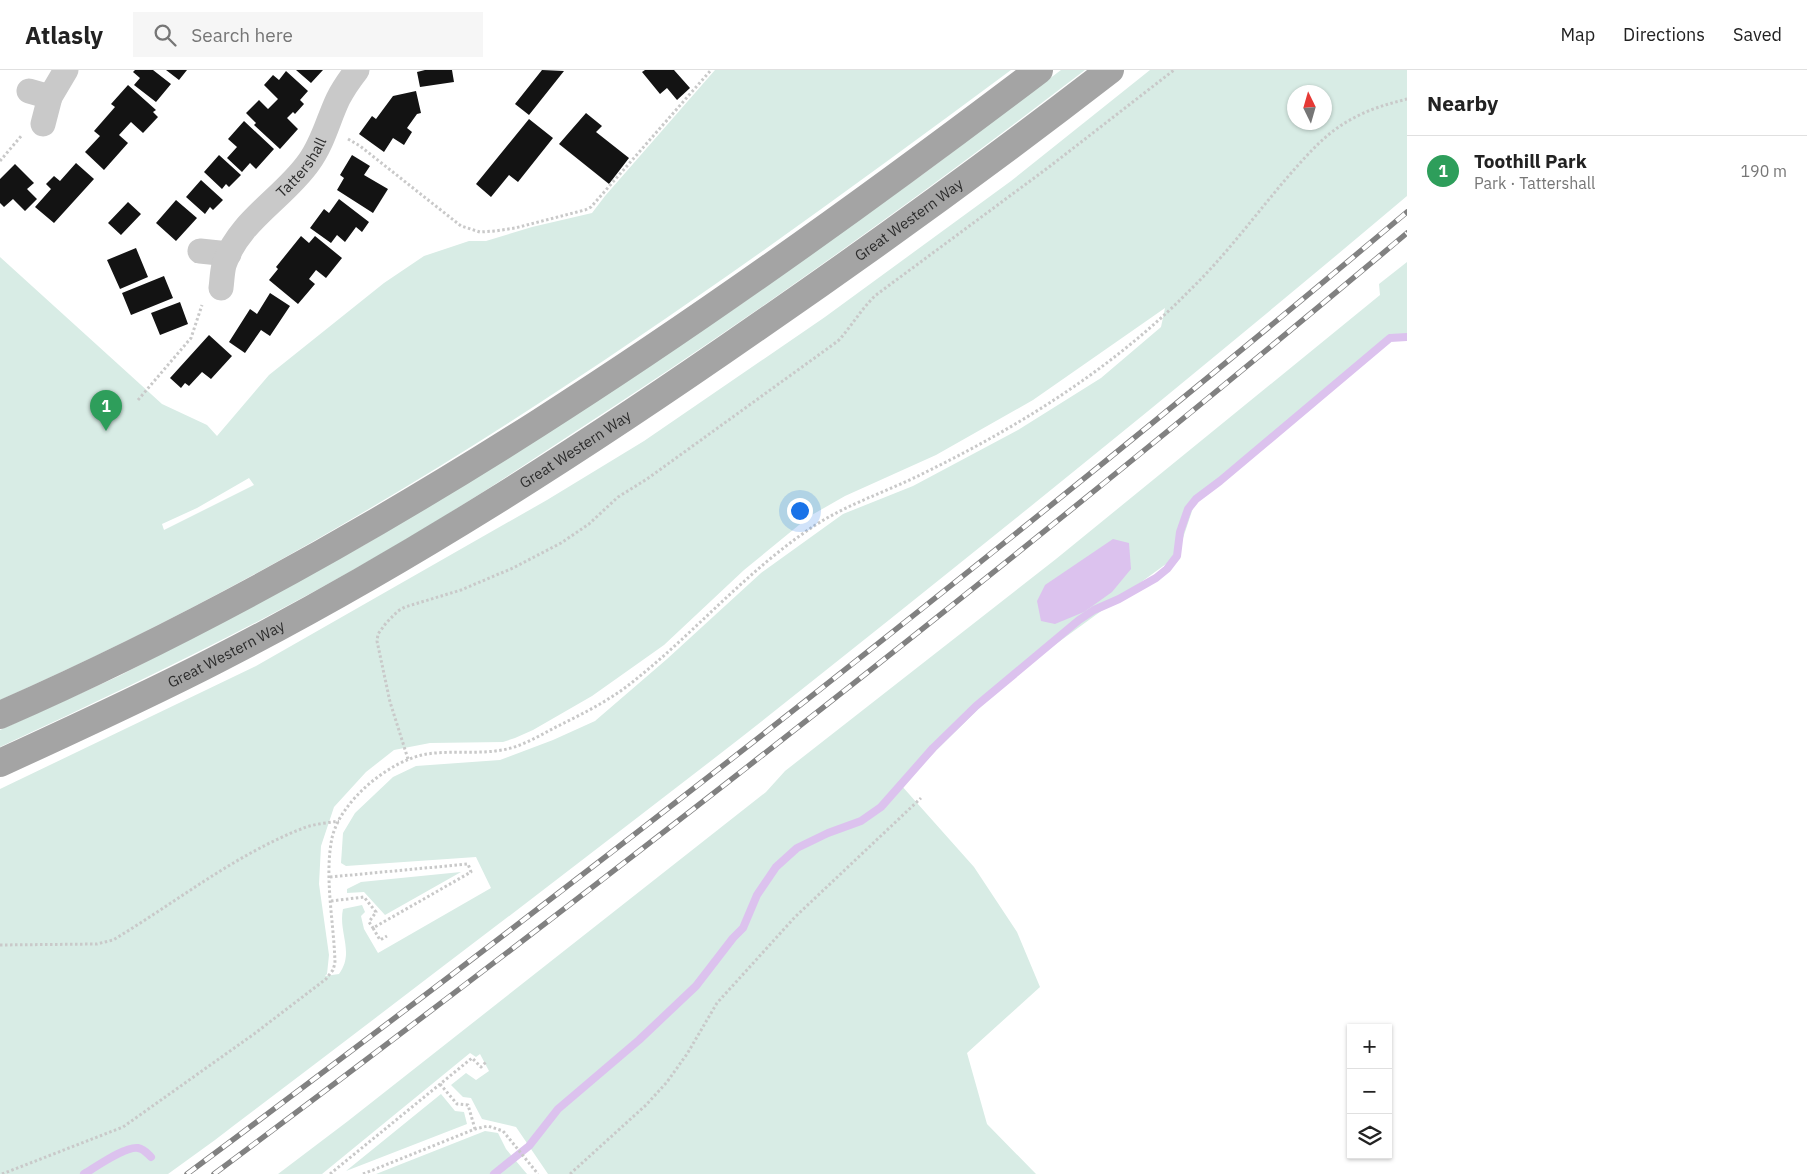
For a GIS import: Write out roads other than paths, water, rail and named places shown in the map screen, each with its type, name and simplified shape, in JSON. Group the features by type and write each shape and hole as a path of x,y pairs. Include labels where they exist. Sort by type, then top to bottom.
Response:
{"main road":[{"path":"0,715 127,656 273,580 451,477 572,401 715,305 881,188 1039,70"},
{"name":"Great Western Way","path":"0,763 215,661 326,600 491,503 632,414 820,284 987,163 1110,70"}],"street":[{"path":"43,124 39,94 66,70"},
{"name":"Tattershall","path":"221,288 224,267 237,240 261,212 294,181 310,162 320,144 346,84 357,70"},
{"path":"200,251 229,254"}],"waterway":[{"path":"494,1174 529,1146 558,1109 639,1040 696,986 743,928 757,895 776,867 797,848 828,833 861,821 881,807 933,748 976,706 1079,620 1094,610 1119,599 1156,578 1167,569 1177,556 1180,532 1188,509 1196,499 1390,338 1407,337"},
{"path":"84,1174 103,1162 132,1148 142,1149 151,1157"}],"railway":[{"path":"187,1174 497,940 804,702 1108,459 1407,212"},
{"path":"214,1174 517,945 817,712 1114,475 1407,233"}],"place":[{"name":"Toothill Park","path":"106,431"}]}
